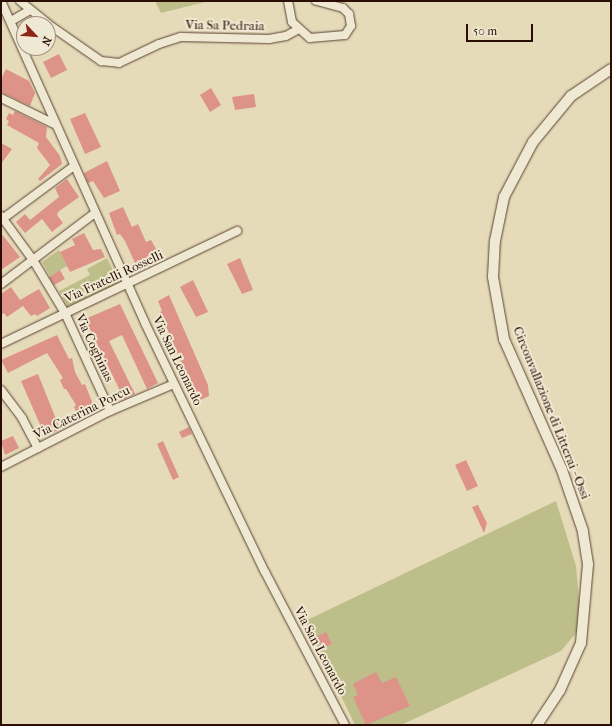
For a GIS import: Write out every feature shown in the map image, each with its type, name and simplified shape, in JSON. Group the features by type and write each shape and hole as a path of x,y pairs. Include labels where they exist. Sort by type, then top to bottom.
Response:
{"street":[{"name":"Via San Leonardo","path":"1,1 54,124 174,384 265,572 345,725"},
{"name":"Via Sa Pedraia","path":"20,1 37,16"},
{"path":"288,1 292,22 297,30 310,38 337,38 350,29 351,18 347,11 316,1"},
{"path":"10,21 30,10"},
{"name":"Via Sa Pedraia","path":"56,30 100,61 119,63 159,44 186,36 268,39 286,36 297,30"},
{"name":"Circonvallazione di Litterai - Ossi","path":"537,725 560,690 581,643 588,564 583,531 562,470 504,339 494,283 495,241 504,197 533,142 571,96 611,69"},
{"path":"1,98 54,124"},
{"path":"2,218 74,166"},
{"path":"1,284 95,212"},
{"name":"Via Coghinas","path":"2,218 33,260 65,313 110,411"},
{"name":"Via Fratelli Rosselli","path":"1,344 237,231"},
{"name":"Via Caterina Porcu","path":"1,467 110,411 174,384"},
{"path":"1,390 22,418 38,448"}],"green space":[{"path":"155,1 209,1 161,13"},
{"path":"59,250 67,266 50,276 42,262"},
{"path":"107,258 119,283 68,307 59,291 90,275 87,269"},
{"path":"556,501 576,566 580,611 577,632 561,651 401,725 355,725 305,621"}],"building":[{"path":"59,54 67,70 51,78 43,62"},
{"path":"6,69 29,81 35,93 30,106 1,92 1,79"},
{"path":"211,88 221,105 210,112 200,95"},
{"path":"254,94 256,107 235,110 232,97"},
{"path":"15,111 47,127 46,137 60,156 62,164 40,181 38,179 50,165 37,148 39,143 7,125 9,121 6,119 9,113 13,115"},
{"path":"85,113 101,147 85,154 70,119"},
{"path":"1,143 12,149 1,164"},
{"path":"107,161 120,191 104,198 93,181 88,183 84,173"},
{"path":"67,179 79,197 58,212 57,215 63,223 52,232 42,219 25,233 16,222 25,214 30,220 59,197 55,188"},
{"path":"123,207 132,227 138,224 146,242 151,240 159,254 136,265 125,241 120,234 117,235 109,213"},
{"path":"1,233 20,257 1,270"},
{"path":"84,233 93,250 101,249 105,257 70,272 60,252 75,245 72,239"},
{"path":"240,258 253,290 242,294 227,264"},
{"path":"60,270 65,279 54,285 49,277"},
{"path":"193,280 208,312 196,317 180,287"},
{"path":"11,287 20,300 39,289 50,308 37,316 35,314 31,316 23,306 7,317 4,313 1,315 1,294"},
{"path":"169,295 208,385 209,396 198,401 160,312 162,311 158,301"},
{"path":"120,304 158,383 147,389 122,335 109,341 135,394 124,399 85,319"},
{"path":"57,335 69,359 72,358 75,372 82,385 85,384 96,412 80,419 74,407 76,405 66,389 64,389 60,380 63,378 47,353 8,373 1,360"},
{"path":"38,374 60,429 45,436 21,381"},
{"path":"189,427 192,434 182,438 179,432"},
{"path":"13,436 19,448 5,455 1,441"},
{"path":"163,441 179,477 173,480 157,444"},
{"path":"466,460 478,486 467,491 455,465"},
{"path":"478,505 487,523 484,533 472,507"},
{"path":"326,632 332,644 322,648 316,637"},
{"path":"376,672 382,683 396,677 410,706 366,725 353,697 358,695 353,684"}]}
